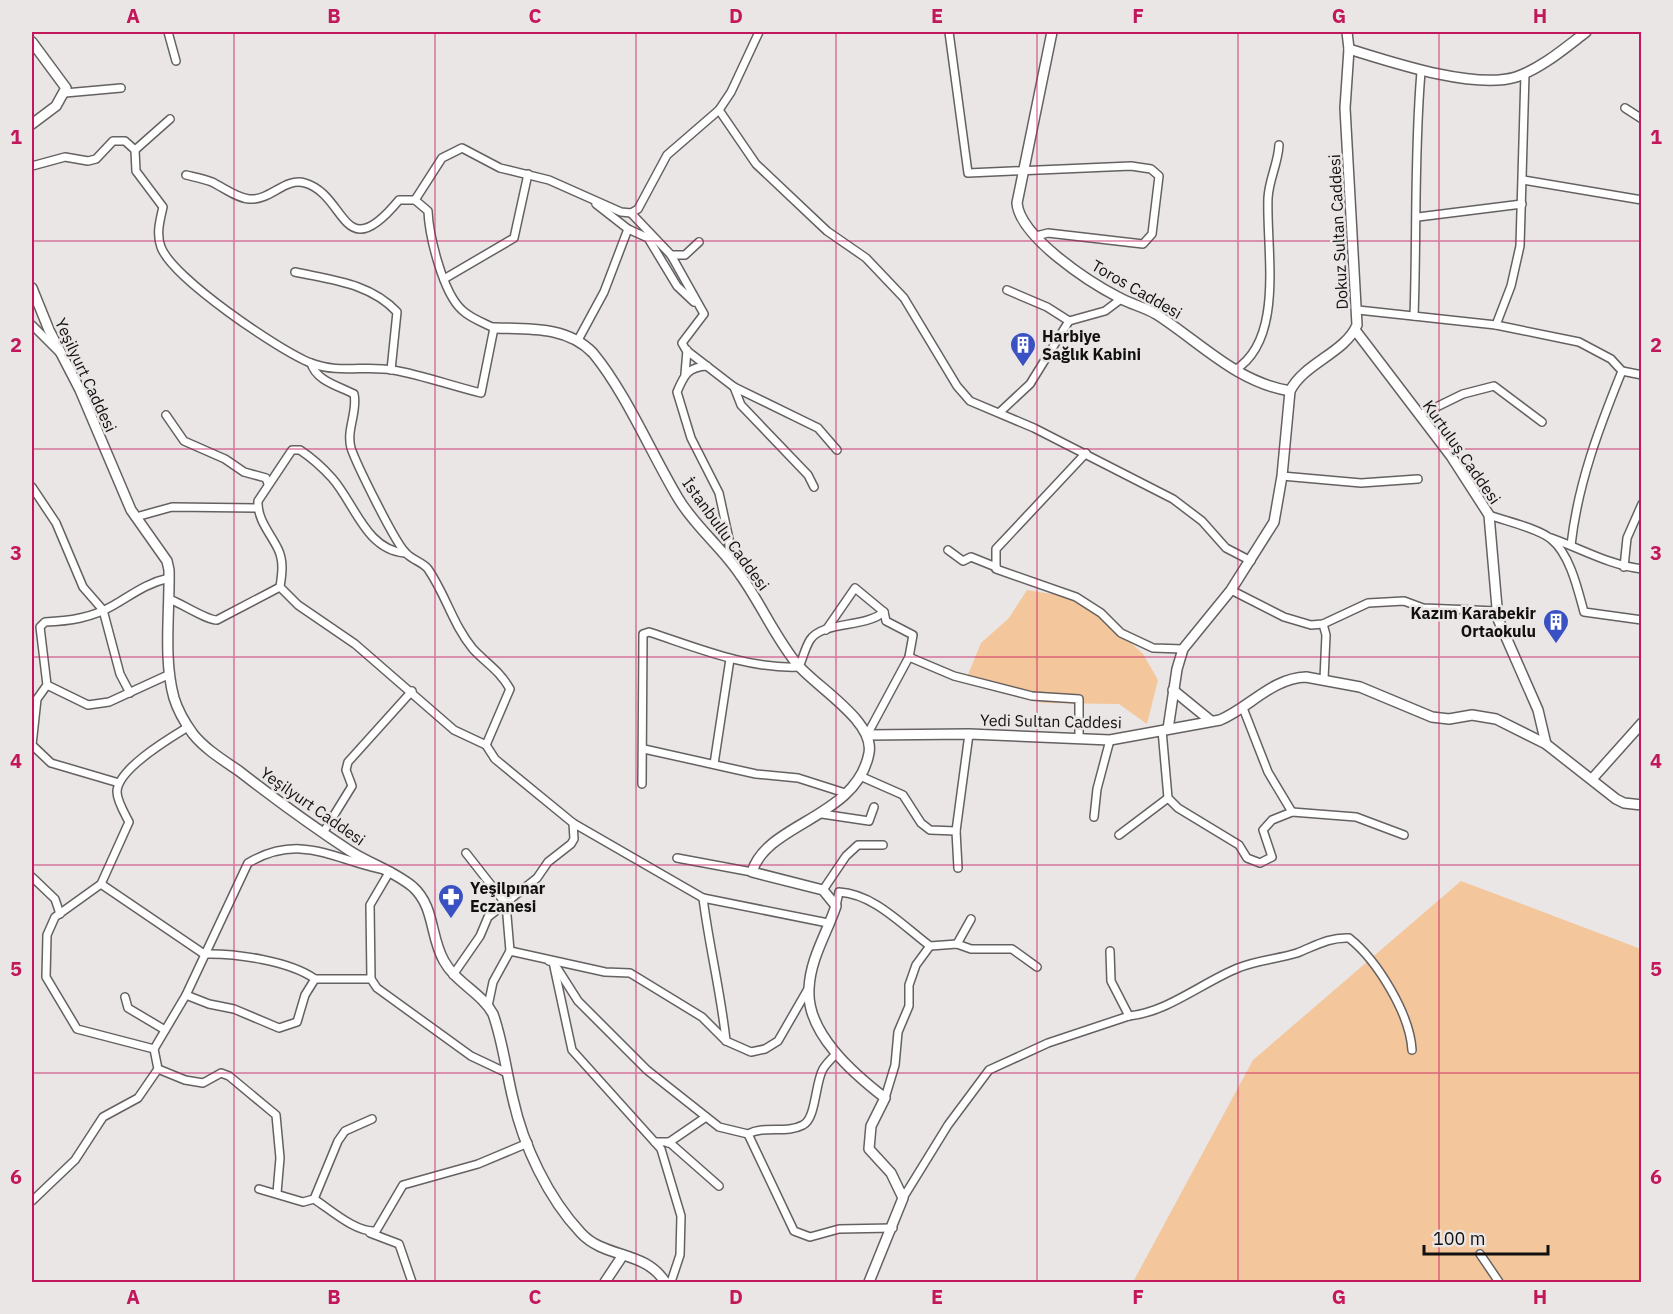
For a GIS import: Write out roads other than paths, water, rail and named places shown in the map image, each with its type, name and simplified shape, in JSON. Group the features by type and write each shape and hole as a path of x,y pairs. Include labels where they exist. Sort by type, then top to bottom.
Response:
{"street":[{"path":"168,32 176,61"},
{"path":"631,213 638,208 667,154 719,110 731,92 759,32"},
{"path":"949,32 968,173 1131,166 1151,169 1159,176 1152,234 1143,244 1048,233 1036,236"},
{"name":"Toros Caddesi","path":"1052,32 1018,210 1023,222 1083,277 1121,299 1155,314 1259,384 1290,391"},
{"name":"Dokuz Sultan Caddesi","path":"1290,391 1297,380 1355,330 1358,310 1345,108 1349,50 1347,32"},
{"path":"1349,50 1421,72 1496,79 1525,74 1586,32"},
{"path":"32,42 64,84 65,93 56,106 32,124"},
{"path":"1414,316 1418,217 1416,132 1421,72"},
{"path":"1496,325 1511,286 1520,246 1525,74"},
{"path":"65,93 121,88"},
{"path":"1625,108 1641,119"},
{"path":"719,110 756,164 827,231 866,258 904,298 957,386 970,401 1000,412 1086,453 1173,499 1202,521 1226,548 1251,561"},
{"path":"135,150 170,119"},
{"path":"32,166 65,158 81,162 96,159 113,141 119,139 131,145 135,150 136,171 163,207 158,236 166,258 218,306 311,363 348,370 392,370 481,393 494,328 464,313 455,303 444,279 428,226 428,211 415,200 399,200 374,227 366,229 347,222 338,215 323,194 304,182 293,182 259,198 249,199 209,181 186,175"},
{"path":"1235,370 1247,363 1256,352 1266,327 1269,274 1268,196 1272,171 1278,164 1279,145"},
{"path":"415,200 442,159 462,148 500,168 528,174 585,195 621,212 631,213 671,255 704,314 682,343 687,350 734,387 818,428 837,450"},
{"path":"444,279 514,238 528,174"},
{"path":"1523,180 1641,200"},
{"path":"585,195 628,229 648,238 677,286 698,305"},
{"path":"1418,217 1522,204"},
{"path":"578,340 604,292 628,229"},
{"path":"671,255 685,255 699,242"},
{"path":"295,272 362,288 384,298 397,312 392,370"},
{"name":"Yeşilyurt Caddesi","path":"32,288 136,517 163,553 170,578 170,675 174,696 188,727 216,754 323,833 358,856 390,871 411,886 424,900 440,953 453,975 488,1006 497,1026 513,1101 528,1143 556,1201 580,1232 604,1251 634,1257 652,1267 665,1282"},
{"path":"1008,290 1047,307 1069,321"},
{"path":"1000,412 1030,384 1069,321 1105,311 1121,299"},
{"path":"1358,310 1496,325 1579,342 1611,359 1622,371 1641,375"},
{"path":"32,326 61,353"},
{"name":"İstanbullu Caddesi","path":"494,328 549,331 578,340 594,353 679,500 729,559 799,667 843,706 867,735"},
{"name":"Kurtuluş Caddesi","path":"1355,330 1451,456 1489,515 1497,611 1505,639 1538,710 1546,744"},
{"path":"687,350 685,374 677,392 691,438 719,493 729,539 729,559"},
{"path":"311,363 313,371 323,379 354,394 356,402 350,429 351,446 359,467 405,553"},
{"path":"685,374 695,366 707,366"},
{"path":"1571,545 1580,487 1600,420 1622,371"},
{"path":"1420,416 1463,394 1494,386 1542,422"},
{"path":"734,387 741,405 808,475 814,487"},
{"path":"1290,391 1282,476 1274,522 1231,590 1183,649 1165,730 1168,798 1178,808 1239,845 1247,858 1260,863 1272,857 1263,830 1272,820 1292,812 1356,817 1404,835"},
{"path":"166,415 184,441 225,459 244,472 261,475 266,478 268,484"},
{"path":"280,587 283,565 279,550 258,508 258,501 292,450 300,450 333,479 371,537 393,552 405,553 427,567 458,628 474,650 500,672 510,689 486,745"},
{"path":"996,567 996,549 1086,453"},
{"path":"1282,476 1362,483 1418,479"},
{"path":"32,487 56,523 83,587 103,610 120,674 130,693"},
{"path":"1624,567 1627,538 1641,504"},
{"path":"136,517 172,507 258,508"},
{"path":"1489,515 1624,567 1641,569"},
{"path":"1551,538 1562,552 1576,584 1584,612 1641,620"},
{"path":"948,550 963,561 972,557 1076,597 1101,613 1122,633 1153,648 1183,649"},
{"path":"119,783 51,763 32,745 38,699 47,685 41,624 85,618 143,586 170,578"},
{"path":"169,599 192,607 212,620 217,620 280,587"},
{"path":"280,587 298,605 355,644 412,691 454,730 486,745 495,759 573,823 703,898 828,923"},
{"path":"752,872 755,862 768,846 822,814 860,776 870,750 867,735 909,657 913,635 886,621 884,612 855,588 826,630"},
{"path":"1231,590 1284,617 1311,625 1323,624 1368,603 1404,601 1423,608 1497,611"},
{"path":"642,784 643,634 649,632 730,658 769,667 799,667 811,638 826,630 875,620 884,612"},
{"path":"1323,624 1326,636 1324,679"},
{"path":"909,657 954,676 1032,696 1079,699 1079,738"},
{"path":"714,764 730,658"},
{"path":"47,685 88,705 109,702 170,675"},
{"name":"Yedi Sultan Caddesi","path":"867,735 969,734 1110,740 1211,721 1243,708 1259,694 1289,680 1298,677 1324,679 1373,691 1432,717 1483,716 1511,726 1546,744 1616,799 1624,803 1641,805"},
{"path":"1173,690 1211,721"},
{"path":"323,833 352,786 346,770 348,762 412,691"},
{"path":"1243,708 1268,772 1292,812"},
{"path":"1592,779 1641,723"},
{"path":"154,1049 77,1029 46,977 47,935 55,917 101,884 129,822 117,793 119,783 143,756 188,727"},
{"path":"958,868 956,831 969,734"},
{"path":"1094,817 1096,789 1110,740"},
{"path":"644,749 756,774 798,778 845,793"},
{"path":"860,776 903,795 921,823 930,830 956,831"},
{"path":"1119,835 1168,798"},
{"path":"822,814 870,821 874,807"},
{"path":"453,975 480,936 488,917 537,879 548,862 571,844 574,839 573,823"},
{"path":"823,890 846,855 858,845 883,845"},
{"path":"32,1201 75,1160 103,1117 138,1098 158,1069 154,1049 186,995 248,863 260,856 302,847 334,854 361,866 390,871 370,905 371,979 377,988 410,1009 471,1056 507,1073"},
{"path":"466,853 506,904 510,951 493,982 488,1006"},
{"path":"677,858 752,872 823,890 836,906"},
{"path":"32,877 54,899 60,914"},
{"path":"101,884 204,954 223,954 305,971 315,979 371,979"},
{"path":"510,951 605,972 630,973 702,1017 726,1041 751,1052 778,1041 793,1019 808,989 839,892 853,893 879,906 930,946 957,944 971,949 1012,949 1036,967"},
{"path":"703,898 709,944 720,988 726,1041"},
{"path":"957,944 971,919"},
{"path":"869,1282 893,1228 903,1198 948,1125 988,1070 1048,1043 1129,1016 1139,1015 1188,994 1238,968 1296,953 1320,941 1349,938 1372,960 1386,982 1411,1037 1412,1050"},
{"path":"903,1198 891,1173 869,1149 871,1126 885,1098 895,1065 898,1032 909,1006 909,985 916,965 930,946"},
{"path":"1110,951 1111,981 1129,1016"},
{"path":"541,958 553,962 585,1009 647,1070 719,1127 748,1134 755,1130 790,1129 805,1125 811,1119 823,1068 835,1055"},
{"path":"553,962 572,1050 661,1149 681,1216 680,1255 671,1282"},
{"path":"186,995 209,1004 234,1009 279,1028 297,1022 305,996 315,979"},
{"path":"808,989 813,1014 835,1055 885,1098"},
{"path":"125,997 128,1008 140,1018 165,1030"},
{"path":"158,1069 185,1080 203,1083 221,1073 229,1076 276,1114 279,1158 277,1192"},
{"path":"661,1149 706,1117"},
{"path":"314,1199 338,1142 345,1131 372,1119"},
{"path":"748,1134 794,1231 810,1237 839,1229 893,1228"},
{"path":"655,1142 669,1142 719,1186"},
{"path":"368,1232 376,1231 402,1185 478,1164 528,1143"},
{"path":"259,1189 277,1192 303,1202 314,1199 368,1232 399,1244 412,1282"},
{"path":"1480,1254 1499,1282"},
{"path":"605,1282 623,1255"}],"place":[{"name":"Harbiye Sağlık Kabini","path":"1023,368"},
{"name":"Kazım Karabekir Ortaokulu","path":"1556,645"},
{"name":"Yeşilpınar Eczanesi","path":"451,920"}]}
